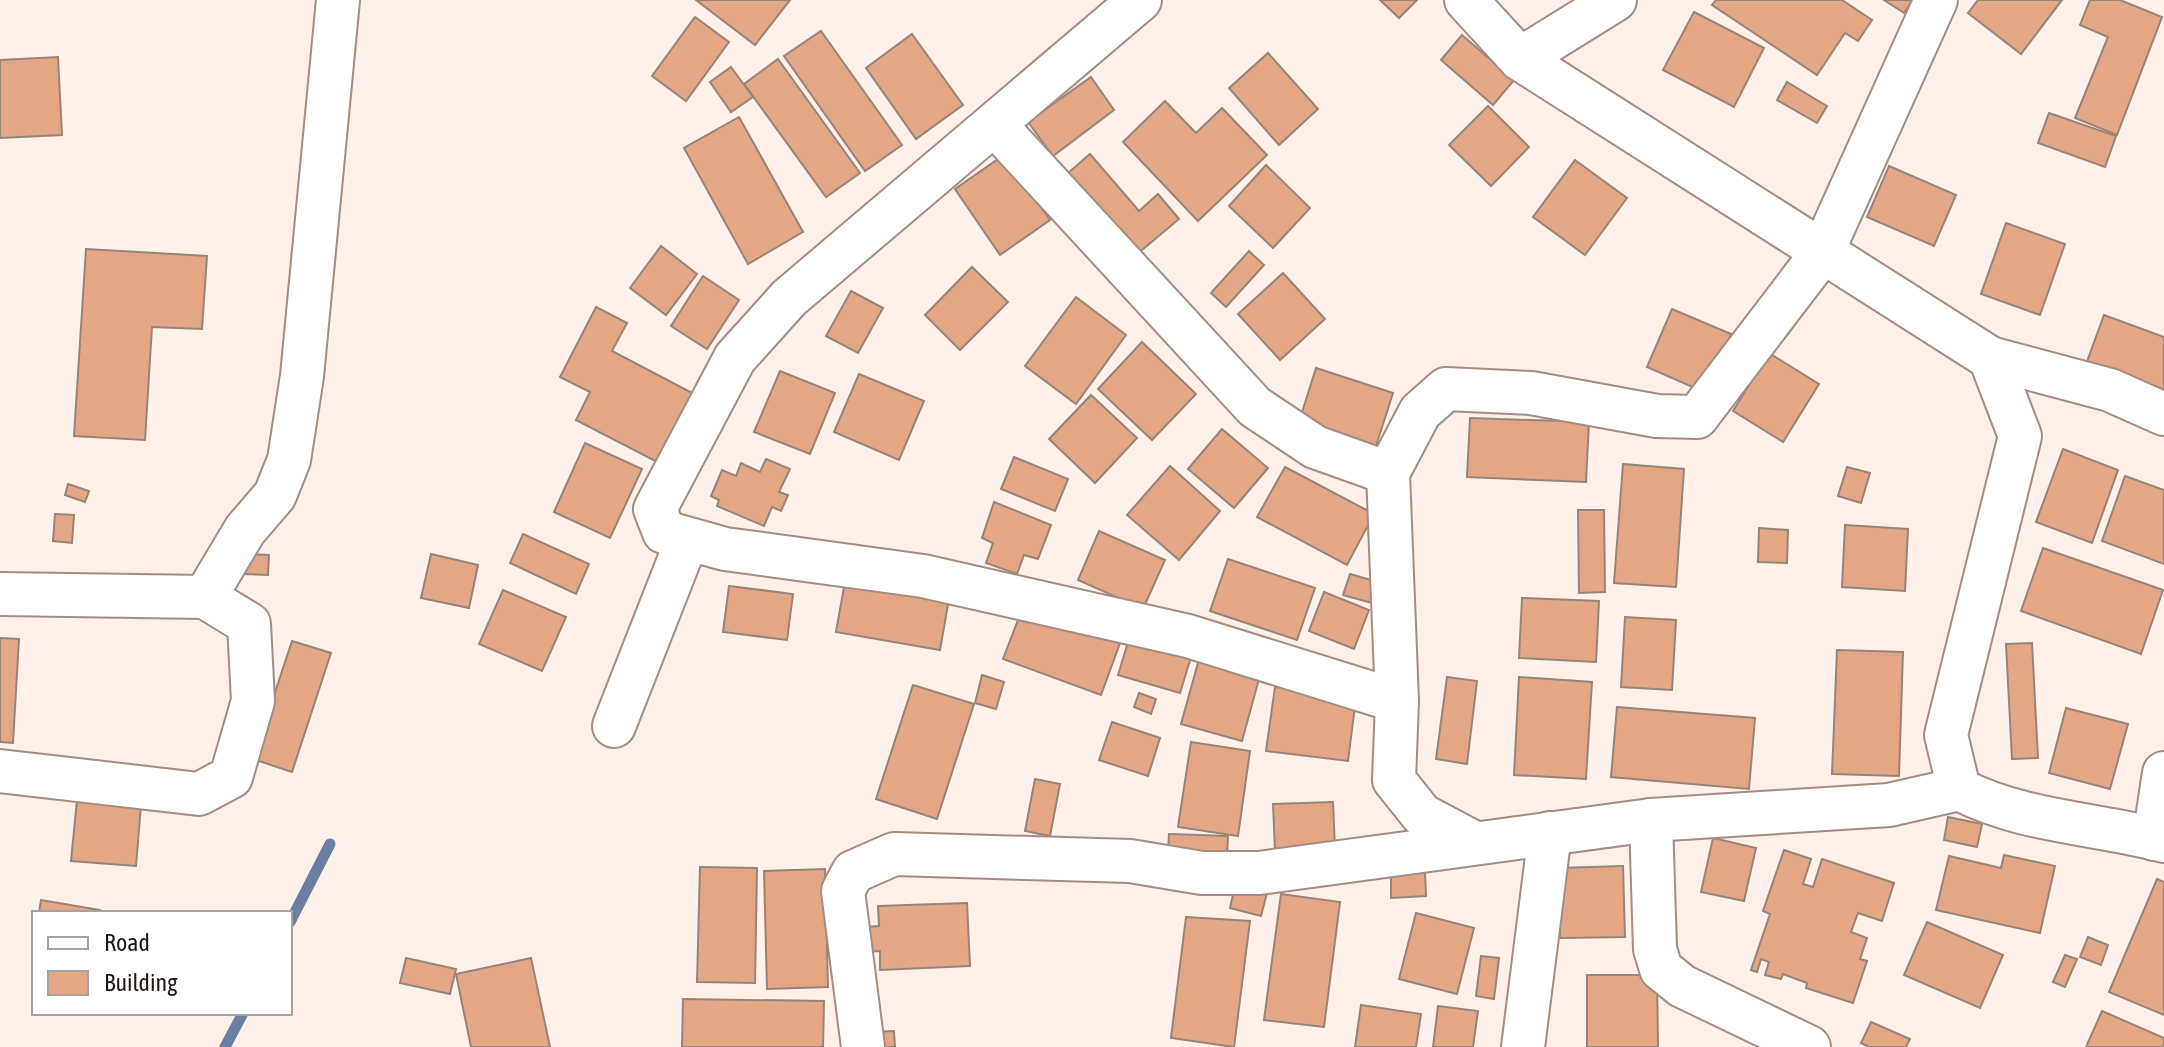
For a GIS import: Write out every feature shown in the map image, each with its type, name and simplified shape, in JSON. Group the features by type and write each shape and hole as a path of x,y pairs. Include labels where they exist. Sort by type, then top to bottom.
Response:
{"street":[{"path":"205,597 245,530 275,495 289,460 302,376 338,0"},
{"path":"1140,0 789,298 735,358 655,509 664,532 687,540 725,549 923,576 1174,633 1397,701"},
{"path":"1466,0 1520,59 1990,358 2110,390 2164,414"},
{"path":"1520,59 1615,0"},
{"path":"1475,843 1422,815 1394,780 1397,701 1388,473 1420,412 1446,389 1531,393 1657,416 1697,417 1822,253 1936,0"},
{"path":"995,125 1255,407 1315,447 1388,473"},
{"path":"1959,789 1946,735 2020,436 1990,358"},
{"path":"614,726 687,540"},
{"path":"0,594 205,597 249,624 253,701 231,777 199,794 0,771"},
{"path":"863,1047 843,891 853,872 894,854 1130,861 1202,873 1259,873 1651,820 1889,805 1959,789 1981,800 2020,812 2159,840 2164,773"},
{"path":"1651,820 1655,949 1661,969 1682,986 1809,1047"},
{"path":"1523,1047 1550,833"}],"building":[{"path":"696,0 790,0 755,45"},
{"path":"1380,0 1417,0 1399,18"},
{"path":"1716,0 1842,0 1872,20 1858,41 1845,33 1817,75 1712,5"},
{"path":"1884,0 1913,0 1904,13"},
{"path":"1978,0 2062,0 2021,54 1968,13"},
{"path":"2090,0 2120,0 2162,17 2117,135 2075,118 2108,37 2080,25"},
{"path":"1694,12 1764,48 1734,107 1663,70"},
{"path":"695,17 729,42 686,101 652,76"},
{"path":"821,31 902,145 865,171 784,56"},
{"path":"912,34 963,105 916,139 866,68"},
{"path":"1462,35 1514,80 1493,105 1441,60"},
{"path":"1268,53 1318,109 1279,145 1229,88"},
{"path":"58,57 62,135 0,138 0,60"},
{"path":"778,59 860,173 826,197 744,84"},
{"path":"731,67 753,97 731,112 710,82"},
{"path":"1091,77 1114,110 1053,156 1028,122"},
{"path":"1787,82 1827,106 1817,123 1777,100"},
{"path":"1165,101 1196,133 1222,108 1267,155 1198,221 1123,142"},
{"path":"1488,106 1529,147 1491,186 1449,145"},
{"path":"2049,113 2116,136 2105,167 2038,143"},
{"path":"739,117 803,232 748,264 684,148"},
{"path":"1090,154 1139,211 1158,194 1179,219 1129,261 1060,180"},
{"path":"1004,155 1050,220 1000,255 955,189"},
{"path":"1575,160 1627,198 1585,255 1533,217"},
{"path":"1266,165 1310,208 1273,248 1229,206"},
{"path":"1889,166 1956,195 1934,246 1867,217"},
{"path":"2006,223 2065,244 2040,315 1981,294"},
{"path":"661,246 697,274 666,315 630,288"},
{"path":"86,249 207,256 202,329 152,327 145,440 74,436"},
{"path":"1249,251 1264,265 1226,307 1211,293"},
{"path":"972,267 1008,302 960,350 925,315"},
{"path":"1283,273 1325,319 1280,360 1238,314"},
{"path":"703,276 739,300 707,349 671,326"},
{"path":"851,291 883,308 858,353 826,336"},
{"path":"1076,297 1126,335 1076,404 1025,366"},
{"path":"596,307 627,323 612,351 694,394 659,463 576,420 590,392 560,377"},
{"path":"1672,309 1731,334 1706,393 1647,367"},
{"path":"2104,315 2164,337 2164,395 2085,367"},
{"path":"1142,342 1196,394 1152,440 1098,389"},
{"path":"1769,353 1819,384 1783,442 1733,411"},
{"path":"1316,368 1393,393 1375,449 1298,425"},
{"path":"780,371 835,393 810,454 754,432"},
{"path":"859,374 924,401 899,460 834,432"},
{"path":"1091,395 1137,438 1095,483 1049,439"},
{"path":"1470,418 1589,422 1586,482 1467,477"},
{"path":"1222,429 1268,468 1234,508 1188,469"},
{"path":"585,443 642,469 610,538 554,512"},
{"path":"2063,449 2118,470 2092,543 2036,522"},
{"path":"1014,457 1068,479 1055,511 1001,489"},
{"path":"766,459 790,469 779,492 788,495 781,511 772,507 764,526 717,506 719,500 711,496 722,470 736,476 741,463 760,472"},
{"path":"1623,464 1684,469 1676,587 1614,583"},
{"path":"1170,466 1220,511 1179,560 1127,515"},
{"path":"1285,467 1374,514 1347,565 1257,517"},
{"path":"1847,467 1870,473 1861,503 1838,496"},
{"path":"2125,476 2164,490 2164,564 2102,541"},
{"path":"68,484 89,491 85,502 65,495"},
{"path":"994,502 1051,525 1038,559 1024,555 1017,574 986,563 993,543 982,538"},
{"path":"1578,510 1604,510 1605,592 1579,593"},
{"path":"55,514 74,515 72,543 53,541"},
{"path":"1845,525 1908,529 1905,591 1842,587"},
{"path":"1759,528 1788,530 1787,563 1758,562"},
{"path":"1099,531 1165,560 1143,609 1078,580"},
{"path":"523,534 589,564 576,594 510,563"},
{"path":"2043,548 2163,590 2141,654 2021,611"},
{"path":"245,554 269,555 268,575 243,574"},
{"path":"431,554 478,565 469,608 421,598"},
{"path":"1228,559 1315,588 1297,640 1210,611"},
{"path":"1350,574 1378,582 1372,603 1343,595"},
{"path":"846,576 950,593 940,650 836,632"},
{"path":"729,586 793,594 787,640 723,632"},
{"path":"503,590 566,617 542,671 479,644"},
{"path":"1324,592 1369,610 1354,649 1309,631"},
{"path":"1522,598 1599,601 1596,662 1519,658"},
{"path":"1023,607 1120,643 1101,695 1003,659"},
{"path":"1625,617 1676,620 1672,690 1621,687"},
{"path":"0,638 19,639 13,743 0,742"},
{"path":"1129,639 1191,657 1180,693 1118,675"},
{"path":"292,641 331,653 292,772 253,759"},
{"path":"2032,643 2038,758 2012,759 2006,644"},
{"path":"1837,650 1903,652 1899,776 1832,774"},
{"path":"1201,652 1262,668 1242,741 1181,724"},
{"path":"982,675 1004,682 996,709 975,703"},
{"path":"1447,677 1477,681 1467,764 1436,759"},
{"path":"1519,677 1592,682 1586,779 1514,775"},
{"path":"913,685 974,704 937,819 876,799"},
{"path":"1275,687 1356,698 1348,761 1266,751"},
{"path":"1139,693 1156,699 1151,714 1134,707"},
{"path":"1617,707 1755,718 1749,789 1611,777"},
{"path":"2066,708 2128,724 2110,789 2049,773"},
{"path":"1112,722 1160,738 1148,776 1099,760"},
{"path":"1191,742 1250,751 1238,836 1178,827"},
{"path":"1035,779 1060,784 1050,836 1025,831"},
{"path":"77,800 141,805 136,866 71,861"},
{"path":"1333,802 1335,848 1275,851 1273,804"},
{"path":"1948,817 1982,824 1977,847 1944,840"},
{"path":"1169,834 1228,836 1227,854 1168,852"},
{"path":"1713,838 1756,848 1744,901 1701,892"},
{"path":"1784,850 1811,859 1803,884 1813,887 1822,859 1894,883 1882,921 1858,913 1851,932 1867,938 1860,959 1867,961 1853,1003 1806,988 1807,983 1783,974 1781,979 1765,975 1769,962 1761,959 1757,972 1751,970 1770,914 1763,911"},
{"path":"2004,855 2055,866 2040,933 1936,910 1949,856 2001,868"},
{"path":"1623,866 1625,937 1560,938 1558,868"},
{"path":"700,867 757,868 755,983 697,982"},
{"path":"825,869 828,987 767,989 764,871"},
{"path":"1425,872 1426,896 1391,898 1391,873"},
{"path":"2157,879 2164,882 2164,1015 2109,992"},
{"path":"1235,886 1267,893 1261,916 1230,908"},
{"path":"1281,894 1340,902 1324,1027 1264,1020"},
{"path":"41,900 100,910 100,911 39,911"},
{"path":"967,903 970,966 880,970 880,951 865,952 865,927 879,926 878,906"},
{"path":"1416,913 1474,928 1457,994 1399,979"},
{"path":"1186,917 1250,921 1234,1047 1171,1038"},
{"path":"1927,922 2003,955 1980,1008 1904,975"},
{"path":"2088,937 2108,945 2101,965 2080,957"},
{"path":"2065,955 2077,959 2065,987 2053,982"},
{"path":"1481,956 1499,958 1494,999 1476,996"},
{"path":"406,958 456,969 450,994 400,983"},
{"path":"531,958 550,1047 471,1047 456,974"},
{"path":"1587,975 1657,975 1658,1047 1587,1047"},
{"path":"683,999 824,1001 823,1047 682,1047"},
{"path":"1361,1005 1421,1014 1416,1047 1355,1047"},
{"path":"1438,1006 1478,1011 1473,1047 1433,1047"},
{"path":"2102,1011 2164,1038 2164,1047 2086,1047"},
{"path":"1871,1022 1910,1039 1906,1047 1869,1047 1861,1043"},
{"path":"894,1031 895,1047 873,1047 872,1032"}],"waterway":[{"path":"292,918 330,844"},
{"path":"225,1047 242,1015"}]}
